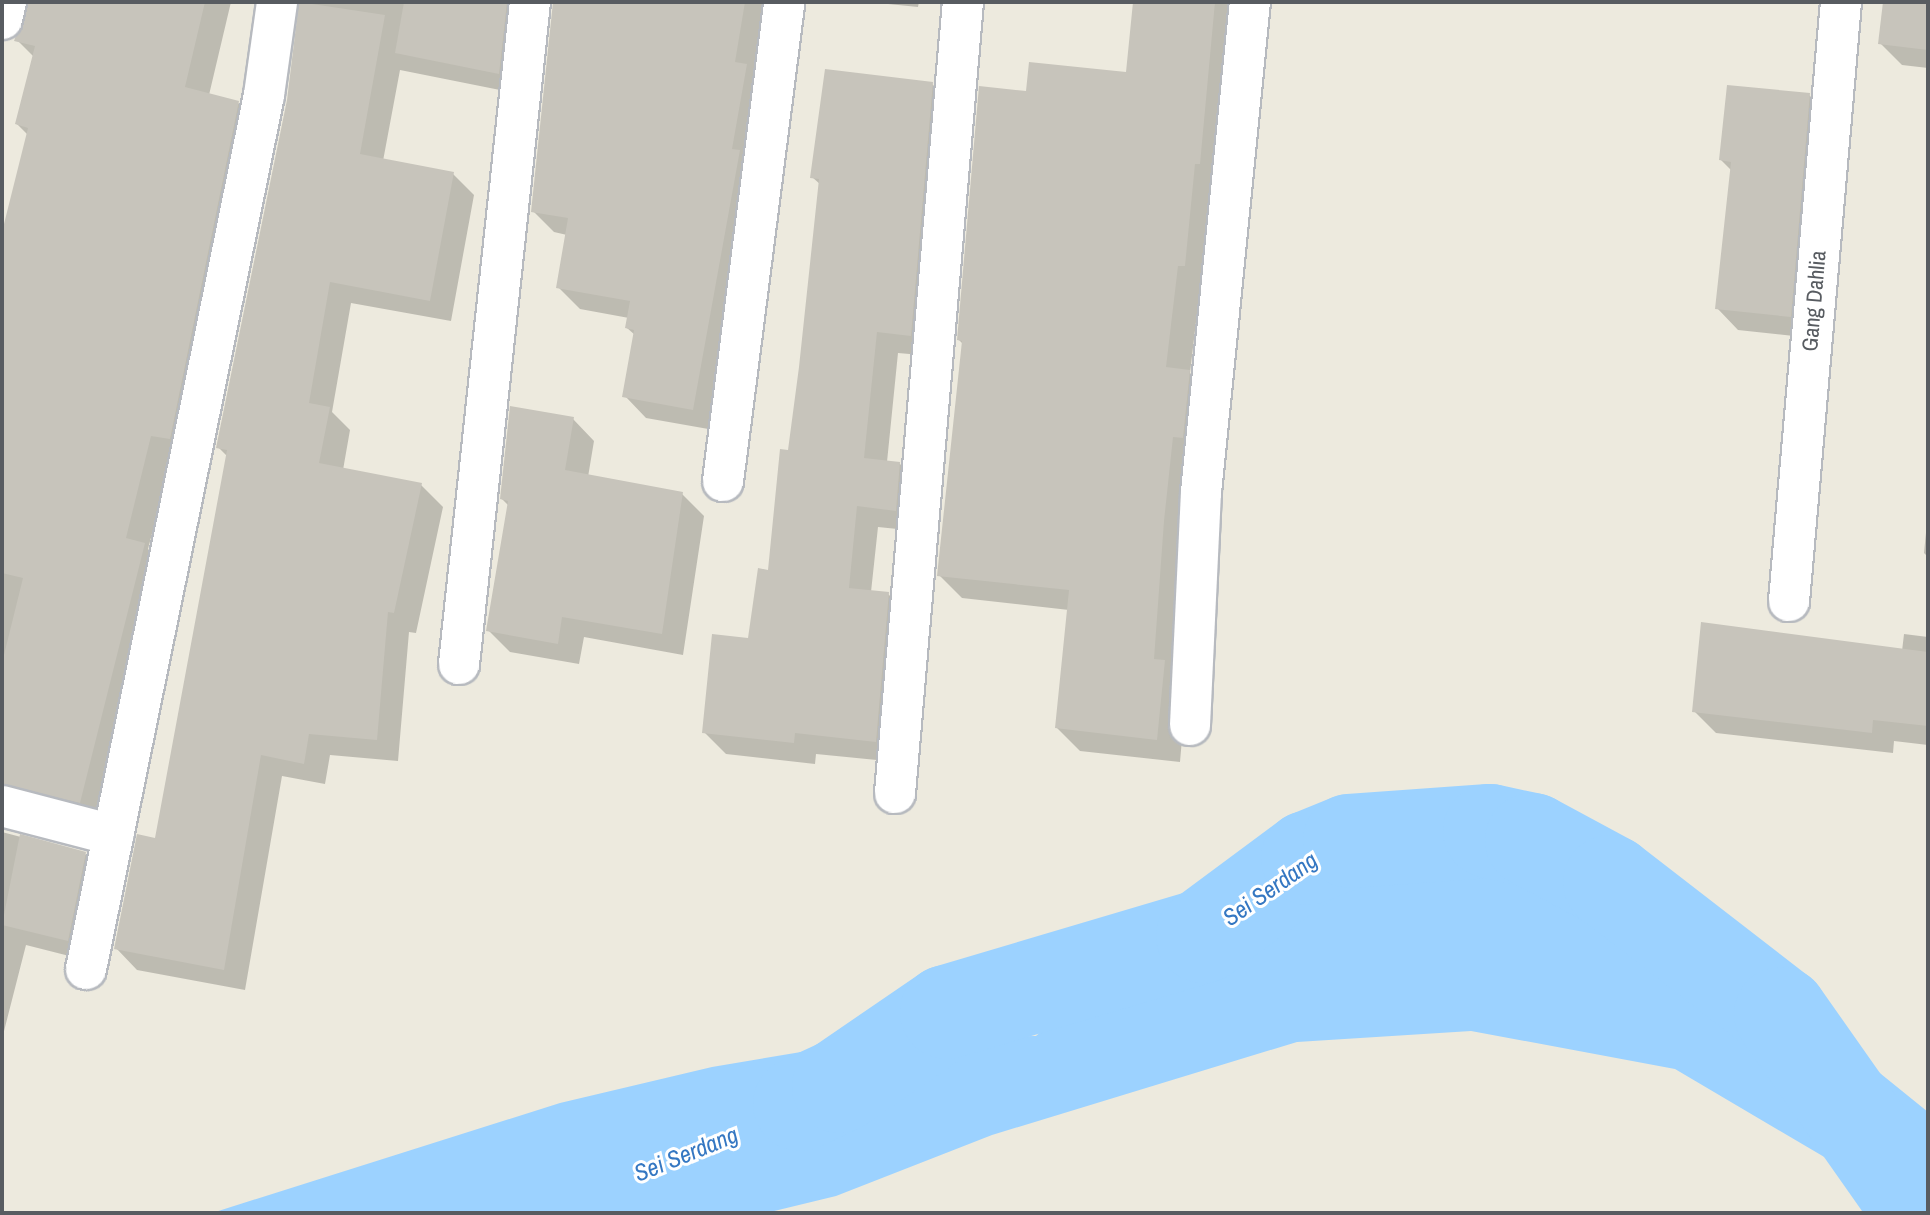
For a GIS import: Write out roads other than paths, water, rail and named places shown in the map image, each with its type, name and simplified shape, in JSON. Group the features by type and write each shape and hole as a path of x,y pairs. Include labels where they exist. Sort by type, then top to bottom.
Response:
{"street":[{"path":"2,19 6,2"},
{"path":"86,969 264,95 277,2"},
{"path":"459,664 530,2"},
{"path":"723,481 784,2"},
{"path":"895,793 963,2"},
{"path":"1190,725 1201,492 1250,2"},
{"name":"Gang Dahlia","path":"1789,601 1841,2"},
{"path":"2,806 113,835"}],"water":[{"path":"1374,865 1561,883 1750,968 1928,1112 1928,1213 1887,1213 1843,1168 1675,1069 1471,1031 1297,1042 992,1135 836,1196 766,1213 212,1213 560,1103 712,1067 891,1037 1036,1036 1191,903"}],"waterway":[{"name":"Sei Serdang","path":"800,1104 839,1086 947,1012 1203,936 1308,858 1350,841 1490,831 1532,840 1610,882 1781,1014 1921,1213"}]}
